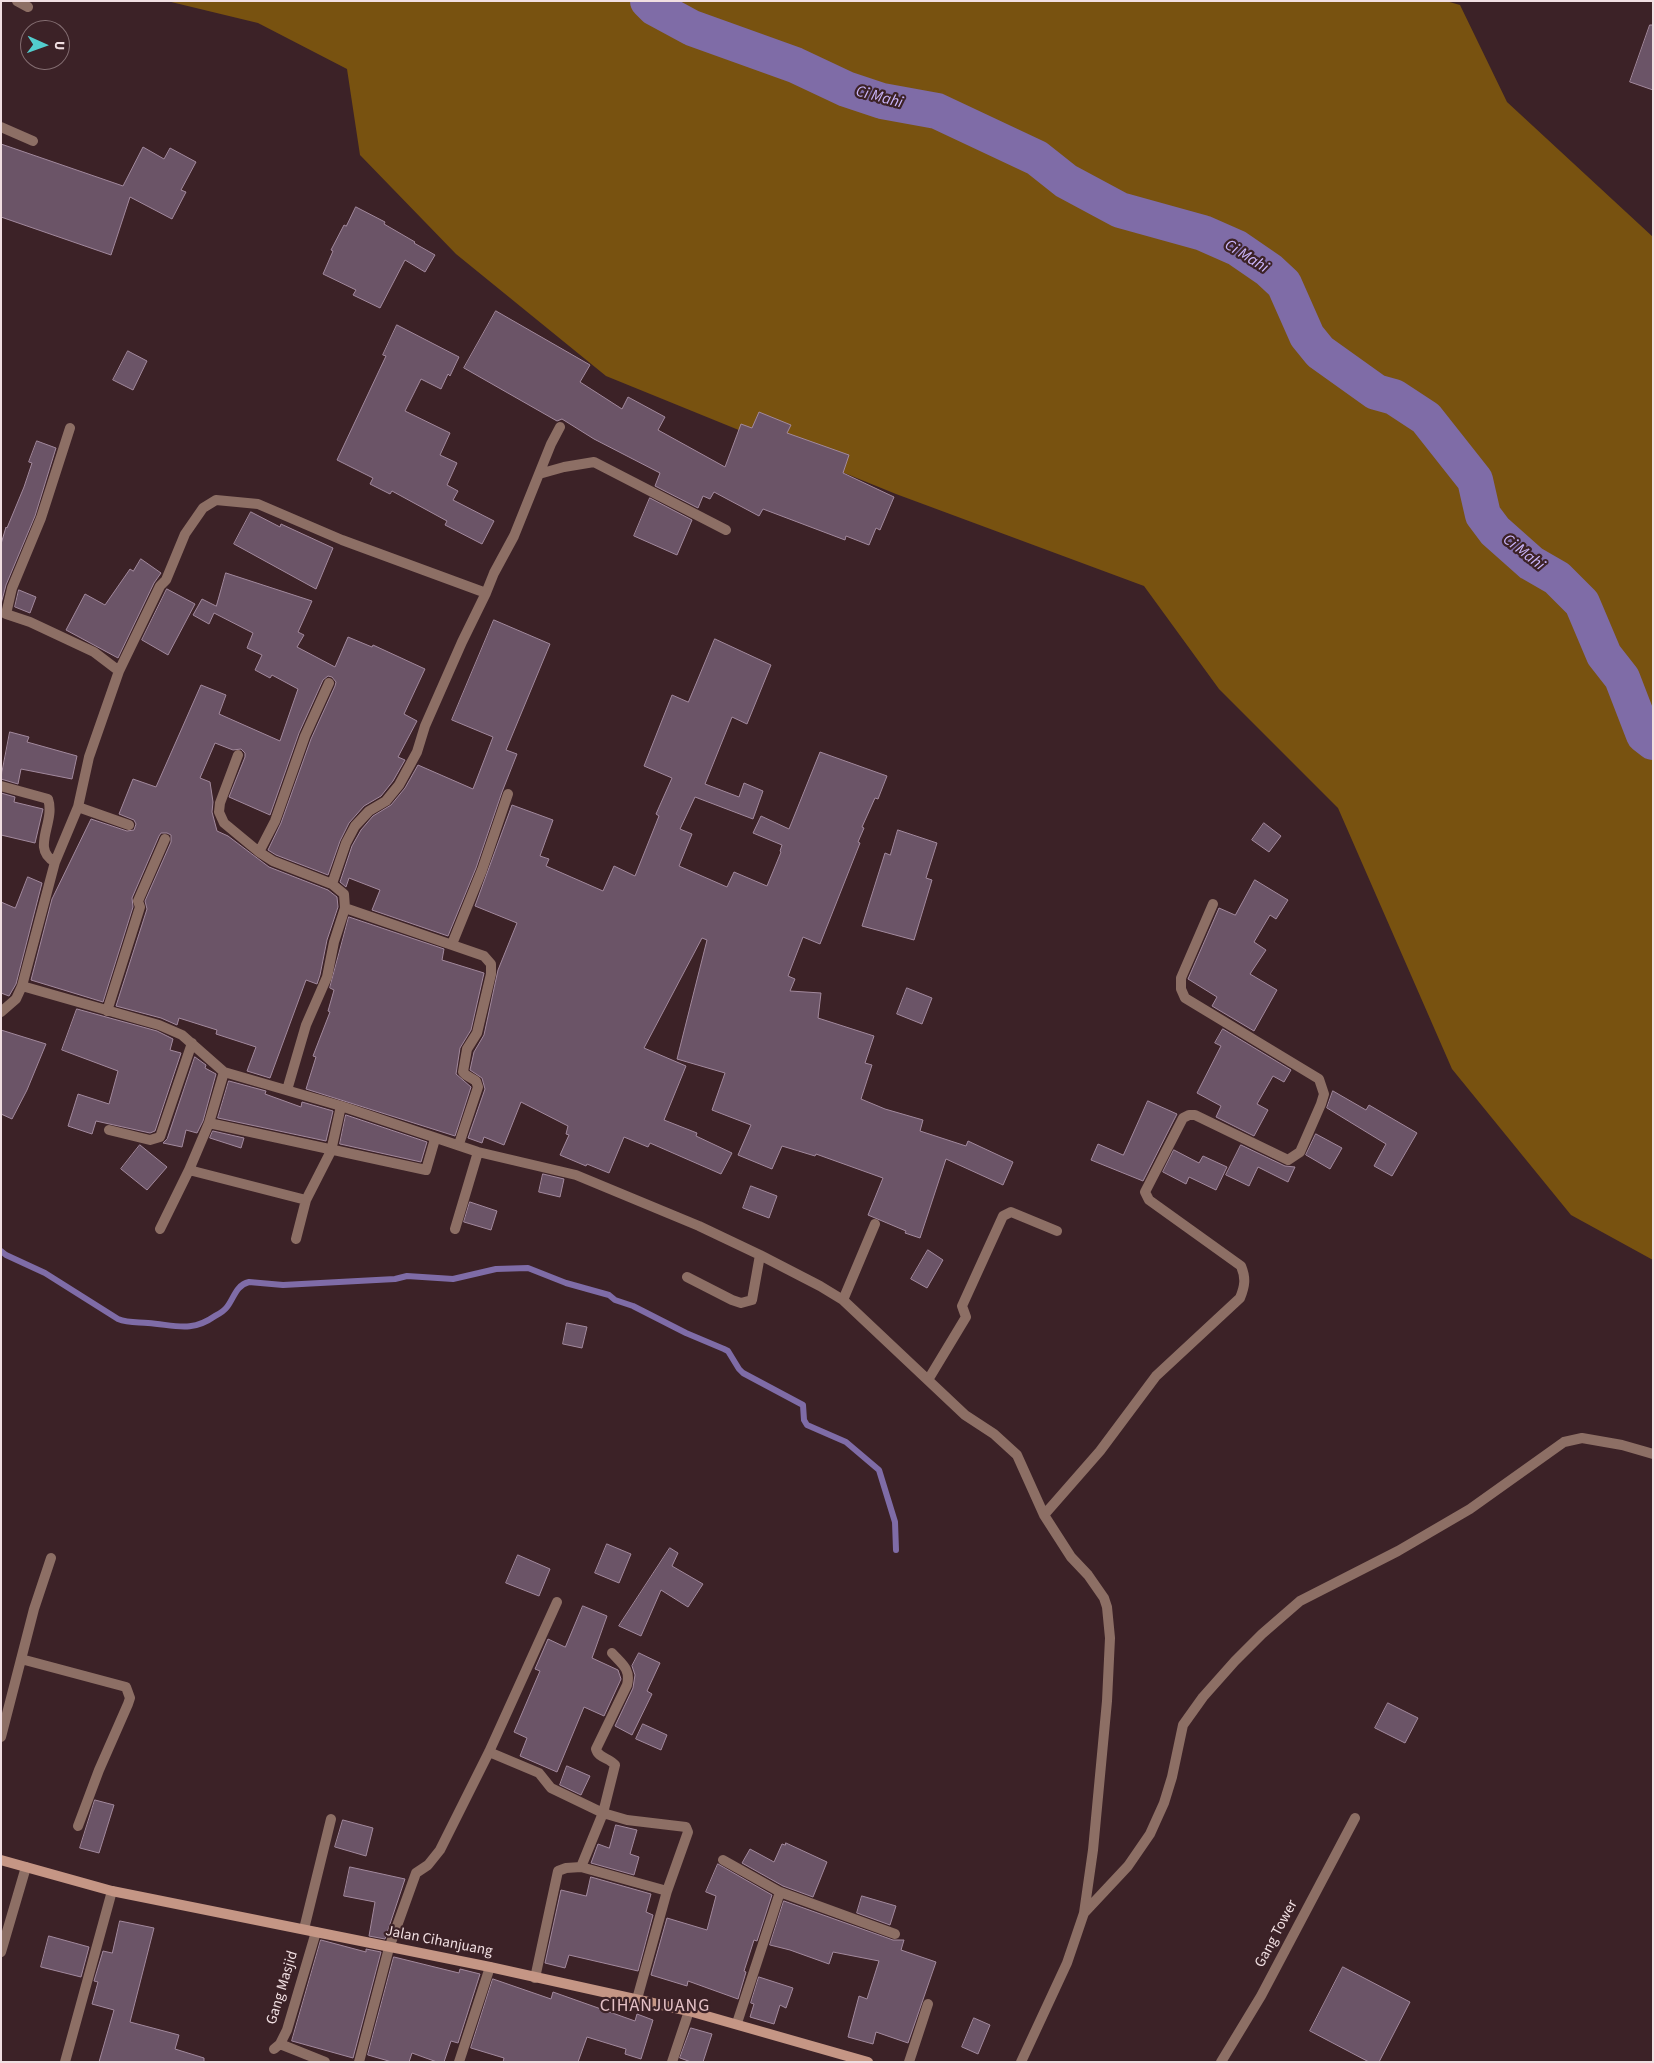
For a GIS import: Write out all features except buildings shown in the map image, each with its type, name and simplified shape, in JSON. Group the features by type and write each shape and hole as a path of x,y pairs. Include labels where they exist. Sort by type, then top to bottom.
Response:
{"main road":[{"name":"Jalan Cihanjuang","path":"1,1860 112,1890 389,1948 490,1967 688,2010 868,2062"}],"street":[{"path":"17,1 28,7"},
{"path":"1,127 33,142"},
{"path":"332,884 346,843 355,826 369,811 386,801 399,785 417,752 425,726 462,642 524,515 539,474 560,427"},
{"path":"70,428 41,518 12,588 6,614 30,622 94,652 119,671"},
{"path":"539,474 594,462 726,530"},
{"path":"1,1012 16,999 22,986 55,862 78,807 89,757 119,671 160,586 166,580 185,534 203,508 216,500 258,504 342,540 486,594"},
{"path":"258,852 275,820 305,736 329,683"},
{"path":"238,755 220,803 219,812 224,823 258,852 273,861 332,884 344,894 345,908 334,942 327,978 306,1025 287,1090"},
{"path":"1,786 48,799 51,807 43,849 46,857 55,862"},
{"path":"452,944 482,870 508,794"},
{"path":"78,807 129,825"},
{"path":"107,1011 140,907 138,901 165,839"},
{"path":"1044,1515 1100,1451 1156,1376 1240,1298 1245,1287 1245,1276 1241,1266 1148,1200 1145,1192 1183,1118 1195,1115 1288,1160 1300,1152 1322,1099 1323,1086 1319,1079 1185,998 1180,989 1181,978 1213,904"},
{"path":"345,908 484,956 490,964 491,974 477,1033 464,1058 464,1072 466,1076 476,1080 478,1087 459,1144"},
{"path":"22,986 159,1025 182,1034 224,1072 342,1106 478,1152 576,1175 686,1220 760,1255 843,1300 966,1415 994,1434 1017,1455 1044,1515 1071,1557 1088,1575 1104,1598 1110,1638 1107,1701 1099,1791 1084,1913 1067,1963 1021,2062"},
{"path":"109,1130 150,1140 160,1137 192,1043"},
{"path":"160,1229 189,1170 209,1123 224,1072"},
{"path":"296,1239 306,1200 331,1151 342,1106"},
{"path":"209,1123 331,1151 426,1170 436,1139"},
{"path":"455,1228 478,1152"},
{"path":"189,1170 306,1200"},
{"path":"928,1380 966,1317 962,1306 1003,1216 1011,1212 1057,1231"},
{"path":"843,1300 875,1224"},
{"path":"688,1278 732,1300 741,1303 752,1300 760,1255"},
{"path":"1084,1913 1128,1866 1150,1834 1164,1804 1172,1778 1183,1725 1194,1709 1235,1661 1262,1634 1300,1601 1398,1551 1470,1509 1564,1442 1582,1438 1622,1445 1653,1454"},
{"path":"1,1737 21,1659 51,1558"},
{"path":"359,2062 389,1948 416,1873 428,1865 440,1850 489,1752 557,1602"},
{"path":"581,1867 603,1813 615,1765 599,1754 596,1749 627,1685 629,1677 628,1670 612,1653"},
{"path":"21,1659 126,1687 129,1692 128,1704 99,1770 78,1826"},
{"path":"489,1752 539,1773 550,1788 603,1813 627,1820 686,1827 688,1829 667,1891 637,1999"},
{"name":"Gang Tower","path":"1221,2062 1261,1996 1355,1818"},
{"path":"304,1929 331,1819"},
{"path":"723,1860 780,1892 895,1934"},
{"path":"1,1952 26,1867"},
{"path":"535,1978 558,1871 566,1868 581,1867 667,1891"},
{"path":"65,2062 112,1890"},
{"path":"737,2023 780,1892"},
{"name":"Gang Masjid","path":"316,1932 287,2030 277,2047 325,2062"},
{"path":"459,2062 490,1967"},
{"path":"909,2062 928,2004"},
{"path":"672,2062 688,2010"}],"shaded area":[{"path":"167,1 1446,1 1460,5 1507,102 1653,237 1653,1260 1571,1215 1452,1069 1338,808 1219,689 1144,586 896,494 606,376 456,254 360,155 347,69 258,23"}],"waterway":[{"name":"Ci Mahi","path":"648,1 655,8 692,28 795,65 846,89 882,101 937,111 1037,158 1066,181 1120,210 1203,233 1237,248 1269,270 1284,284 1307,336 1320,352 1376,392 1394,397 1426,418 1475,480 1483,515 1495,531 1531,563 1557,578 1582,603 1604,655 1622,678 1644,735 1653,742"},
{"path":"1,1251 45,1273 118,1319 129,1322 183,1327 198,1325 223,1311 238,1289 249,1282 283,1285 395,1279 407,1276 453,1279 496,1269 528,1268 566,1283 609,1295 615,1300 633,1306 686,1333 728,1351 743,1373 803,1405 804,1420 807,1425 846,1442 879,1470 895,1522 896,1550"}],"district":[{"name":"CIHANJUANG","path":"655,2007"}]}
